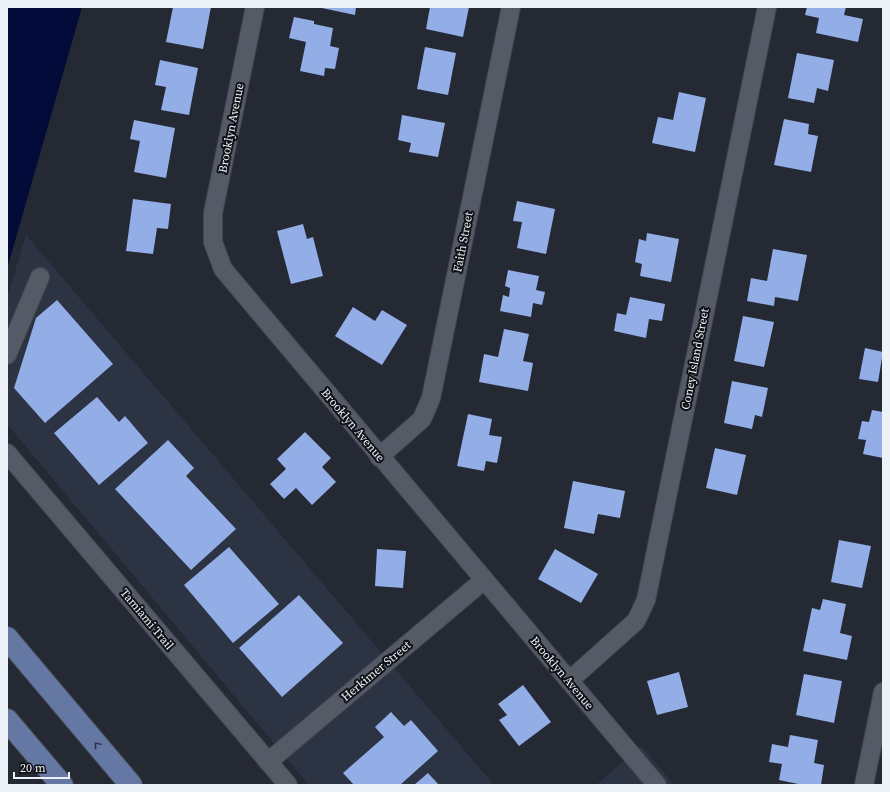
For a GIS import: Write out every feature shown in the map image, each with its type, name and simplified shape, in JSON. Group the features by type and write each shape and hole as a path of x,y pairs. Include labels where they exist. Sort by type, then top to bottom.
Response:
{"main road":[{"path":"7,638 131,785"},
{"path":"7,720 62,785"}],"street":[{"name":"Brooklyn Avenue","path":"255,7 213,213 213,242 223,269 379,457 657,785"},
{"name":"Faith Street","path":"379,457 422,419 431,398 511,7"},
{"name":"Coney Island Street","path":"569,681 636,621 646,600 766,7"},
{"path":"7,355 40,277"},
{"name":"Tamiami Trail","path":"7,453 288,785"},
{"name":"Herkimer Street","path":"268,762 484,580"},
{"path":"864,785 883,692"}],"shaded area":[{"path":"7,7 82,7 7,269"},
{"path":"26,235 494,785 309,785 7,424 7,298"},
{"path":"641,746 674,785 596,785"}],"building":[{"path":"173,7 211,7 203,49 166,42"},
{"path":"317,7 356,7 355,15"},
{"path":"430,7 469,7 463,37 426,29"},
{"path":"807,7 846,7 844,15 863,19 858,42 816,33 819,18 805,15"},
{"path":"294,17 314,21 314,24 333,28 330,46 339,48 335,69 325,68 324,76 300,71 306,42 289,38"},
{"path":"425,47 456,53 448,95 417,89"},
{"path":"797,53 834,60 828,91 817,88 814,103 788,98"},
{"path":"160,60 198,68 189,115 161,110 166,87 155,85"},
{"path":"679,92 706,98 695,152 652,143 658,117 673,120"},
{"path":"402,115 445,123 438,157 409,152 411,143 398,140"},
{"path":"784,119 809,124 808,134 818,136 811,172 774,165"},
{"path":"134,120 175,128 166,178 134,172 140,141 130,139"},
{"path":"133,199 171,204 168,229 157,228 153,254 126,251"},
{"path":"517,201 555,209 546,254 517,248 522,222 513,221"},
{"path":"303,224 307,239 313,237 323,276 291,284 277,231"},
{"path":"647,233 679,239 671,282 640,276 642,264 635,262 639,239 646,241"},
{"path":"773,249 807,255 798,301 775,297 774,306 747,301 751,278 767,281"},
{"path":"508,270 539,276 536,290 545,292 542,305 533,303 531,317 500,311 503,295 509,297 510,288 505,286"},
{"path":"630,297 665,304 662,321 649,319 646,338 614,331 617,313 626,315"},
{"path":"57,300 113,364 45,423 14,388 36,318"},
{"path":"353,307 375,321 382,310 407,325 382,365 335,336"},
{"path":"743,316 774,322 764,367 734,361"},
{"path":"504,329 529,334 523,361 533,363 528,391 479,382 484,354 498,357"},
{"path":"865,348 883,352 878,382 859,379"},
{"path":"732,381 768,388 762,417 755,415 752,429 724,423"},
{"path":"97,397 119,422 125,416 148,443 99,485 54,433"},
{"path":"872,410 883,412 883,458 863,454 866,440 858,439 862,421 869,422"},
{"path":"468,414 492,419 489,435 502,437 497,463 486,461 484,471 457,466"},
{"path":"305,432 331,458 322,467 336,482 312,505 296,488 284,499 270,484 286,469 277,459"},
{"path":"168,440 194,468 186,476 236,529 191,570 115,489"},
{"path":"715,448 746,455 737,495 706,488"},
{"path":"573,481 625,491 620,518 598,514 594,534 564,528"},
{"path":"839,540 871,546 862,588 831,582"},
{"path":"229,547 279,604 233,643 184,585"},
{"path":"377,549 406,551 403,588 375,586"},
{"path":"555,549 598,574 581,603 538,579"},
{"path":"299,595 343,643 282,697 239,648"},
{"path":"823,599 846,604 840,633 852,636 847,660 803,651 812,608 820,610"},
{"path":"679,672 688,707 657,715 647,681"},
{"path":"804,674 842,681 834,723 796,715"},
{"path":"523,685 551,722 519,746 499,720 507,715 498,704"},
{"path":"391,712 404,726 411,720 438,751 400,785 354,785 343,773 384,737 375,727"},
{"path":"790,735 818,740 814,763 824,765 821,785 803,785 779,780 782,764 769,762 772,744 788,747"},
{"path":"428,773 439,785 414,785"}]}
